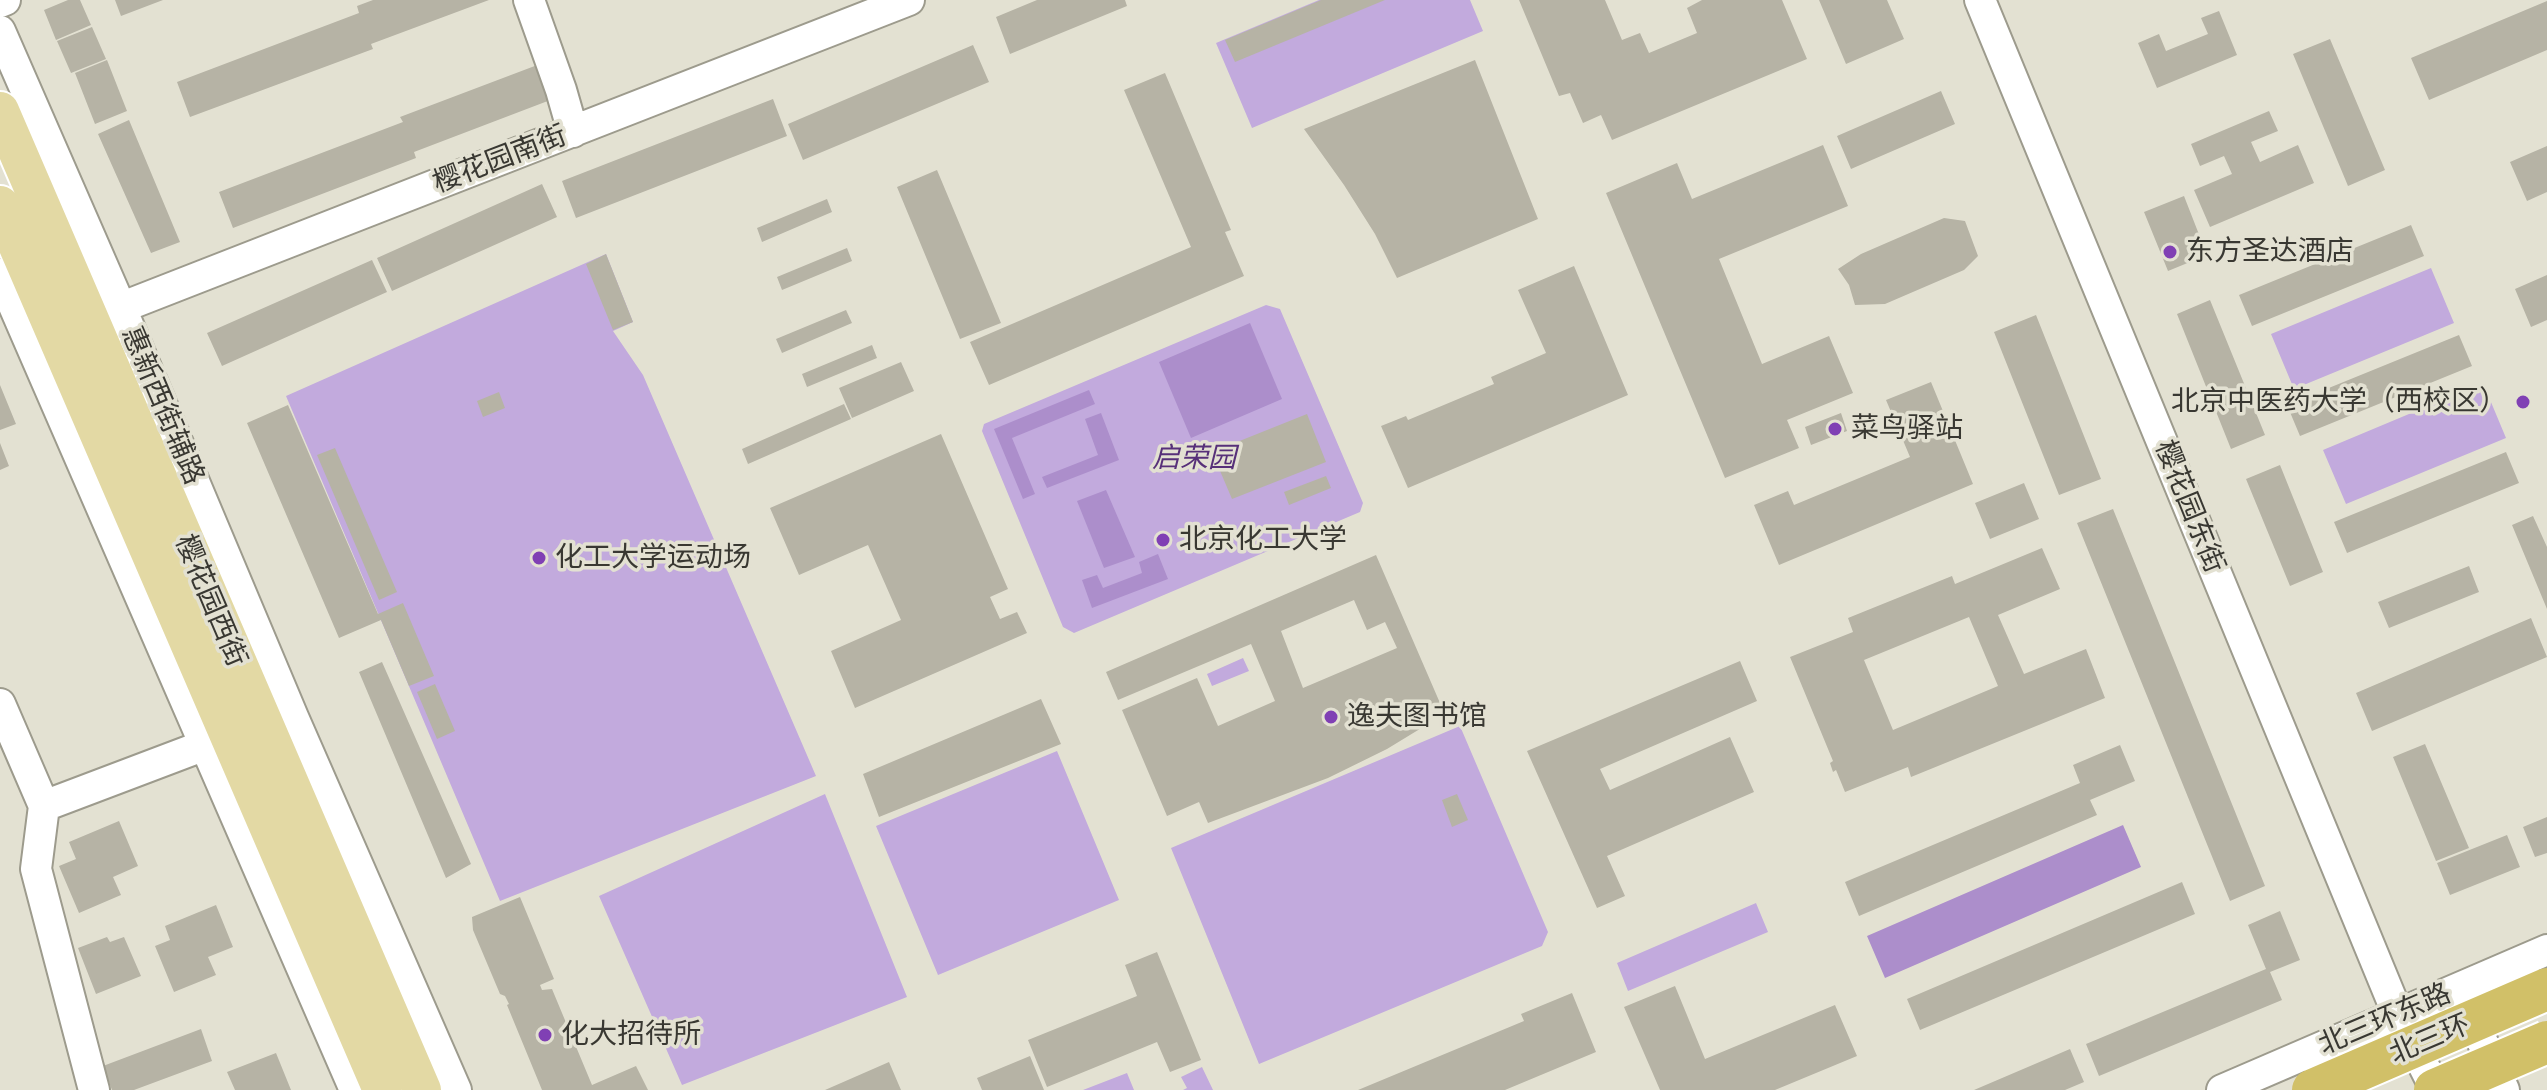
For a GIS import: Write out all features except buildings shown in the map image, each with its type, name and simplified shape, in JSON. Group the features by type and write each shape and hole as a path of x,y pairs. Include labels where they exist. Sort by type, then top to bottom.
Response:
{"highway":[{"name":"北三环","path":"2313,1090 2547,989"},
{"name":"北三环","path":"2436,1090 2547,1042"}],"main road":[{"name":"樱花园西街","path":"0,111 105,314 422,1090"},
{"name":"樱花园西街","path":"0,205 216,741 382,1090"}],"street":[{"path":"529,0 573,132"},
{"name":"樱花园南街","path":"105,314 909,0"},
{"name":"樱花园东街","path":"1986,2 2398,1015"},
{"name":"惠新西街辅路","path":"0,31 105,314 293,717 456,1090"},
{"path":"0,274 216,741 355,1090"},
{"path":"0,704 44,806 36,869 94,1090"},
{"path":"44,806 216,741"},
{"name":"北三环东路","path":"2222,1090 2547,950"},
{"path":"2459,989 2504,1090"},
{"path":"2398,1015 2421,1090"},
{"path":"2398,1015 2436,1090"}],"green space":[{"path":"1319,0 1470,0 1483,31 1252,128 1216,43"},
{"name":"化工大学运动场","path":"606,254 633,322 613,331 643,375 816,776 500,901 286,396"},
{"path":"2431,268 2454,323 2294,389 2271,334"},
{"name":"启荣园","path":"1266,305 1280,309 1363,503 1360,512 1074,633 1063,627 982,431 984,424"},
{"path":"2483,383 2506,438 2346,504 2323,450"},
{"path":"1243,658 1249,671 1212,686 1207,674"},
{"path":"1460,726 1548,932 1542,946 1259,1064 1171,848"},
{"path":"1057,751 1119,900 938,975 876,826"},
{"path":"825,794 907,997 682,1085 599,896"},
{"path":"1756,903 1768,932 1628,991 1617,963"},
{"path":"1202,1067 1213,1090 1183,1090 1187,1088 1181,1077"},
{"path":"1127,1073 1134,1090 1083,1090"}],"shaded area":[{"path":"1250,323 1282,399 1191,438 1159,362"},
{"path":"1089,390 1095,404 1012,438 1035,494 1023,499 994,429"},
{"path":"1101,413 1119,460 1047,488 1042,477 1098,455 1085,419"},
{"path":"1106,490 1135,557 1104,568 1077,501"},
{"path":"1158,554 1168,579 1092,608 1082,580 1097,575 1103,588 1142,573 1139,562"},
{"path":"2123,825 2141,867 1885,978 1867,936"}],"place":[{"name":"东方圣达酒店","path":"2170,252"},
{"name":"北京中医药大学（西校区）","path":"2523,402"},
{"name":"菜鸟驿站","path":"1835,429"},
{"name":"北京化工大学","path":"1163,540"},
{"name":"化工大学运动场","path":"539,558"},
{"name":"逸夫图书馆","path":"1331,717"},
{"name":"化大招待所","path":"545,1035"}]}
